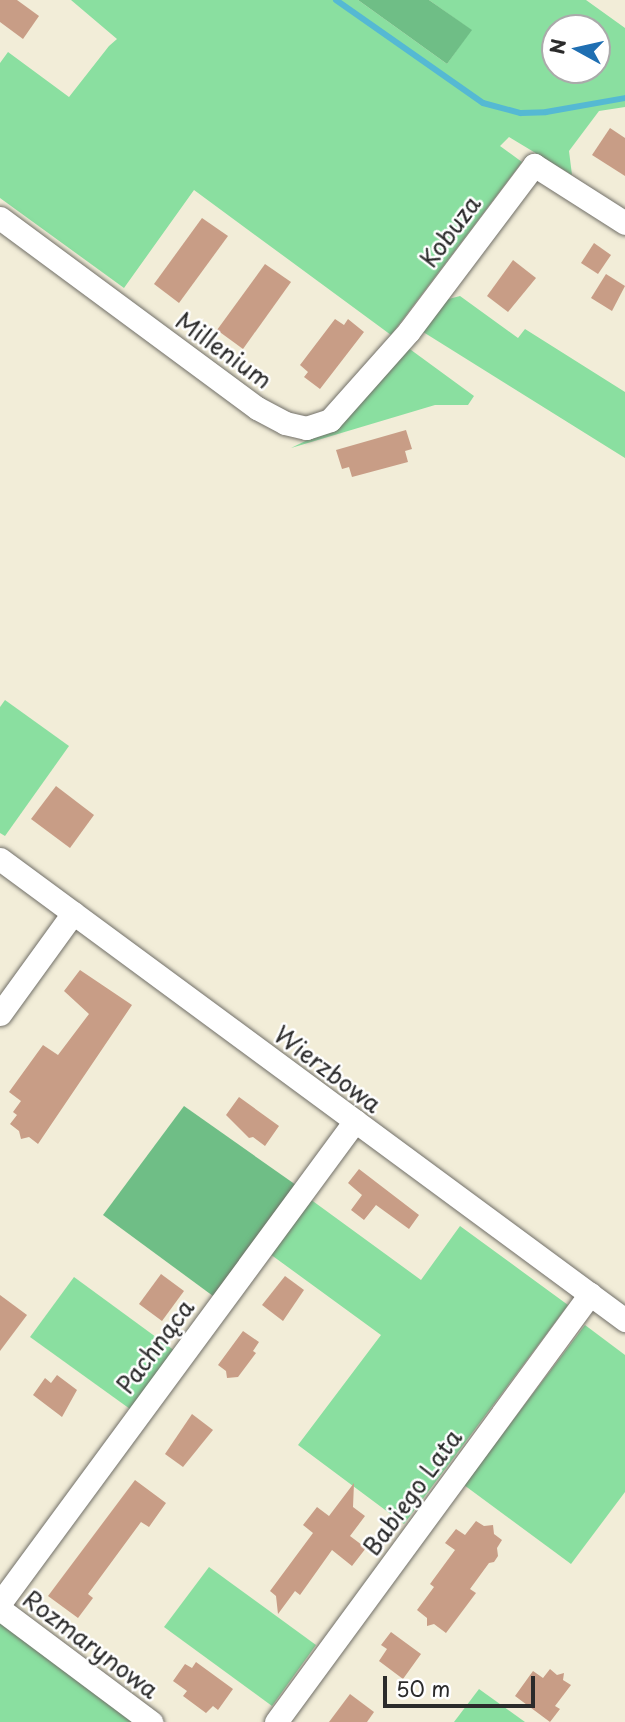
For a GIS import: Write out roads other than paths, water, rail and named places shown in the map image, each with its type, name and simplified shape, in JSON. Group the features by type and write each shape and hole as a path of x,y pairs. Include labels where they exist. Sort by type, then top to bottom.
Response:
{"street":[{"name":"Kobuza","path":"409,331 534,165 625,223"},
{"name":"Millenium","path":"0,218 257,408 285,423 306,428 330,420 409,331"},
{"name":"Wierzbowa","path":"0,859 625,1320"},
{"path":"0,1014 74,913"},
{"name":"Pachnąca","path":"0,1603 355,1121"},
{"name":"Babiego Lata","path":"276,1722 590,1294"},
{"name":"Rozmarynowa","path":"0,1609 151,1722"}],"waterway":[{"path":"336,0 483,103 521,113 546,112 625,98"}]}
